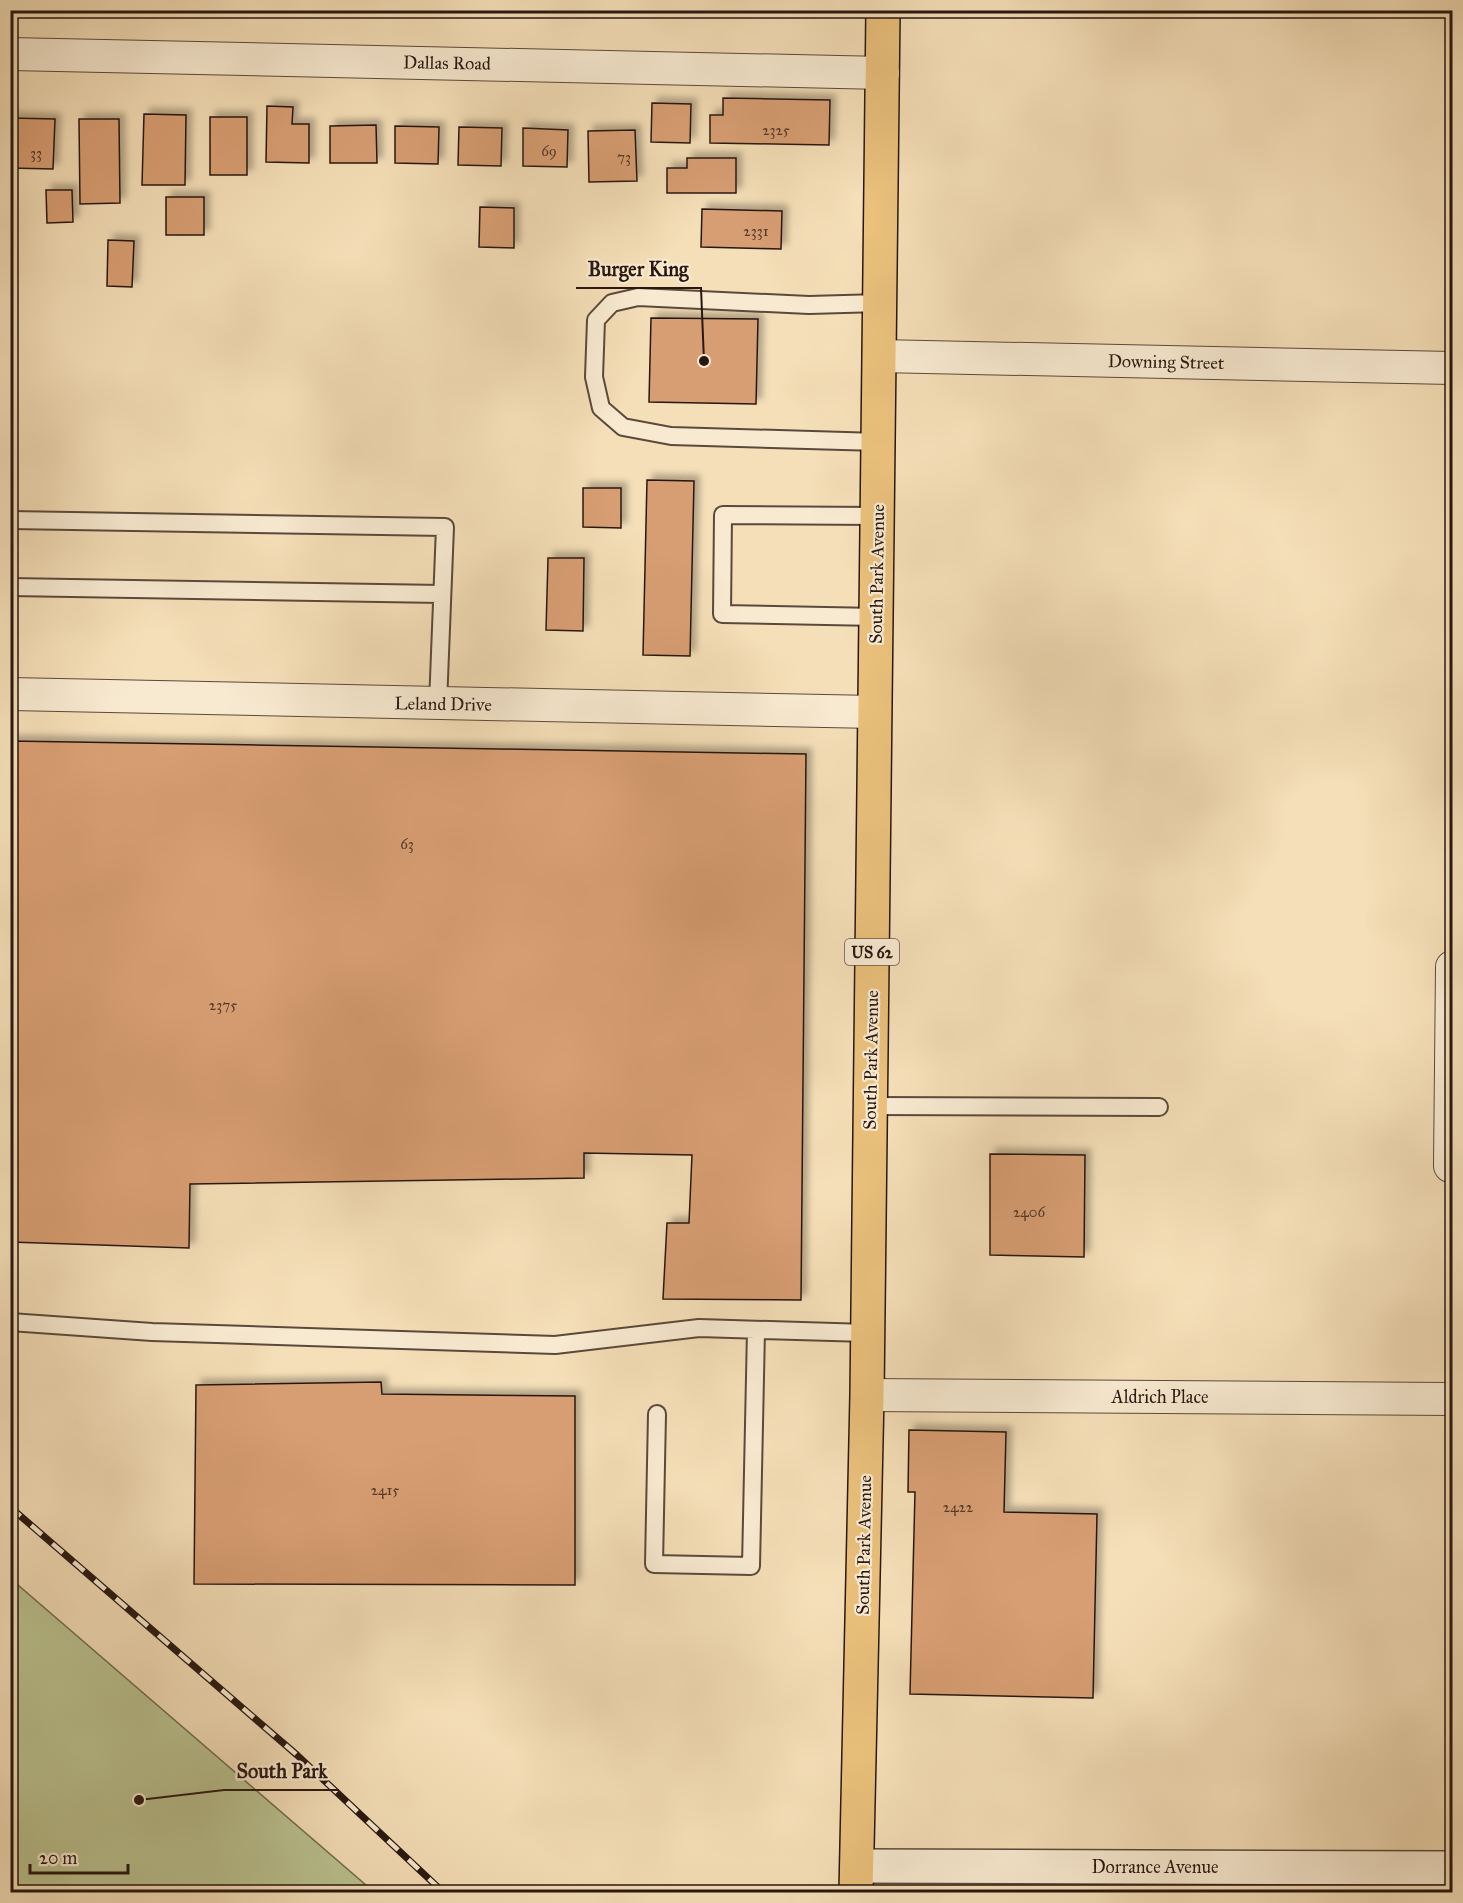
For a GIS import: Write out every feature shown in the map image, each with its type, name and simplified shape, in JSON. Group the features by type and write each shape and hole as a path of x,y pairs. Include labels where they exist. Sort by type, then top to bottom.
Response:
{"main road":[{"name":"South Park Avenue","path":"857,1879 867,1395 883,10"}],"street":[{"name":"Dallas Road","path":"10,54 883,73"},
{"name":"Downing Street","path":"879,357 1452,368"},
{"name":"Leland Drive","path":"10,694 875,712"},
{"path":"1450,1166 1452,967"},
{"name":"Aldrich Place","path":"867,1395 1452,1399"},
{"name":"Dorrance Avenue","path":"857,1879 1452,1868"}],"lane":[{"path":"879,442 671,436 623,427 601,408 594,377 596,320 612,303 638,297 809,305 880,303"},
{"path":"877,516 723,515 722,614 877,617"},
{"path":"10,520 445,527 438,704"},
{"path":"10,587 442,594"},
{"path":"870,1106 1159,1107"},
{"path":"10,1322 152,1332 555,1345 699,1328 867,1333"},
{"path":"657,1414 654,1564 751,1566 756,1330"}],"green space":[{"path":"11,1579 374,1892 11,1892"}],"building":[{"path":"723,98 830,100 829,145 710,143 710,115 723,115"},
{"path":"652,103 691,104 690,143 651,142"},
{"path":"267,106 293,107 292,124 309,124 309,163 266,162"},
{"path":"144,114 186,115 185,185 142,185"},
{"path":"210,117 247,117 247,175 210,175"},
{"path":"10,118 55,119 53,169 10,168"},
{"path":"79,119 119,119 120,203 80,204"},
{"path":"376,125 377,163 330,163 330,126"},
{"path":"395,126 439,127 438,164 395,163"},
{"path":"459,127 502,128 501,166 458,165"},
{"path":"523,128 568,130 567,167 523,166"},
{"path":"635,130 637,181 589,182 588,131"},
{"path":"687,158 736,158 736,193 667,193 667,168 687,168"},
{"path":"46,190 72,190 73,222 47,223"},
{"path":"166,197 204,197 204,235 166,235"},
{"path":"480,207 514,208 514,248 479,247"},
{"path":"702,209 782,211 781,249 701,247"},
{"path":"108,240 134,241 132,287 107,286"},
{"path":"651,318 758,319 756,404 649,402"},
{"path":"647,480 694,481 690,656 643,655"},
{"path":"583,488 621,488 621,528 583,527"},
{"path":"548,558 584,558 583,631 546,630"},
{"path":"10,741 806,754 801,1300 663,1299 667,1223 689,1223 692,1155 584,1153 584,1178 190,1184 189,1248 10,1242"},
{"path":"990,1154 1085,1155 1084,1257 990,1255"},
{"path":"381,1382 382,1394 575,1396 575,1585 194,1584 196,1385"},
{"path":"909,1430 1006,1432 1004,1512 1097,1514 1093,1698 910,1694 915,1492 908,1492"}],"railway":[{"path":"10,1507 297,1755 443,1892"}],"place":[{"name":"Burger King","path":"704,361"},
{"name":"South Park","path":"139,1800"}]}
